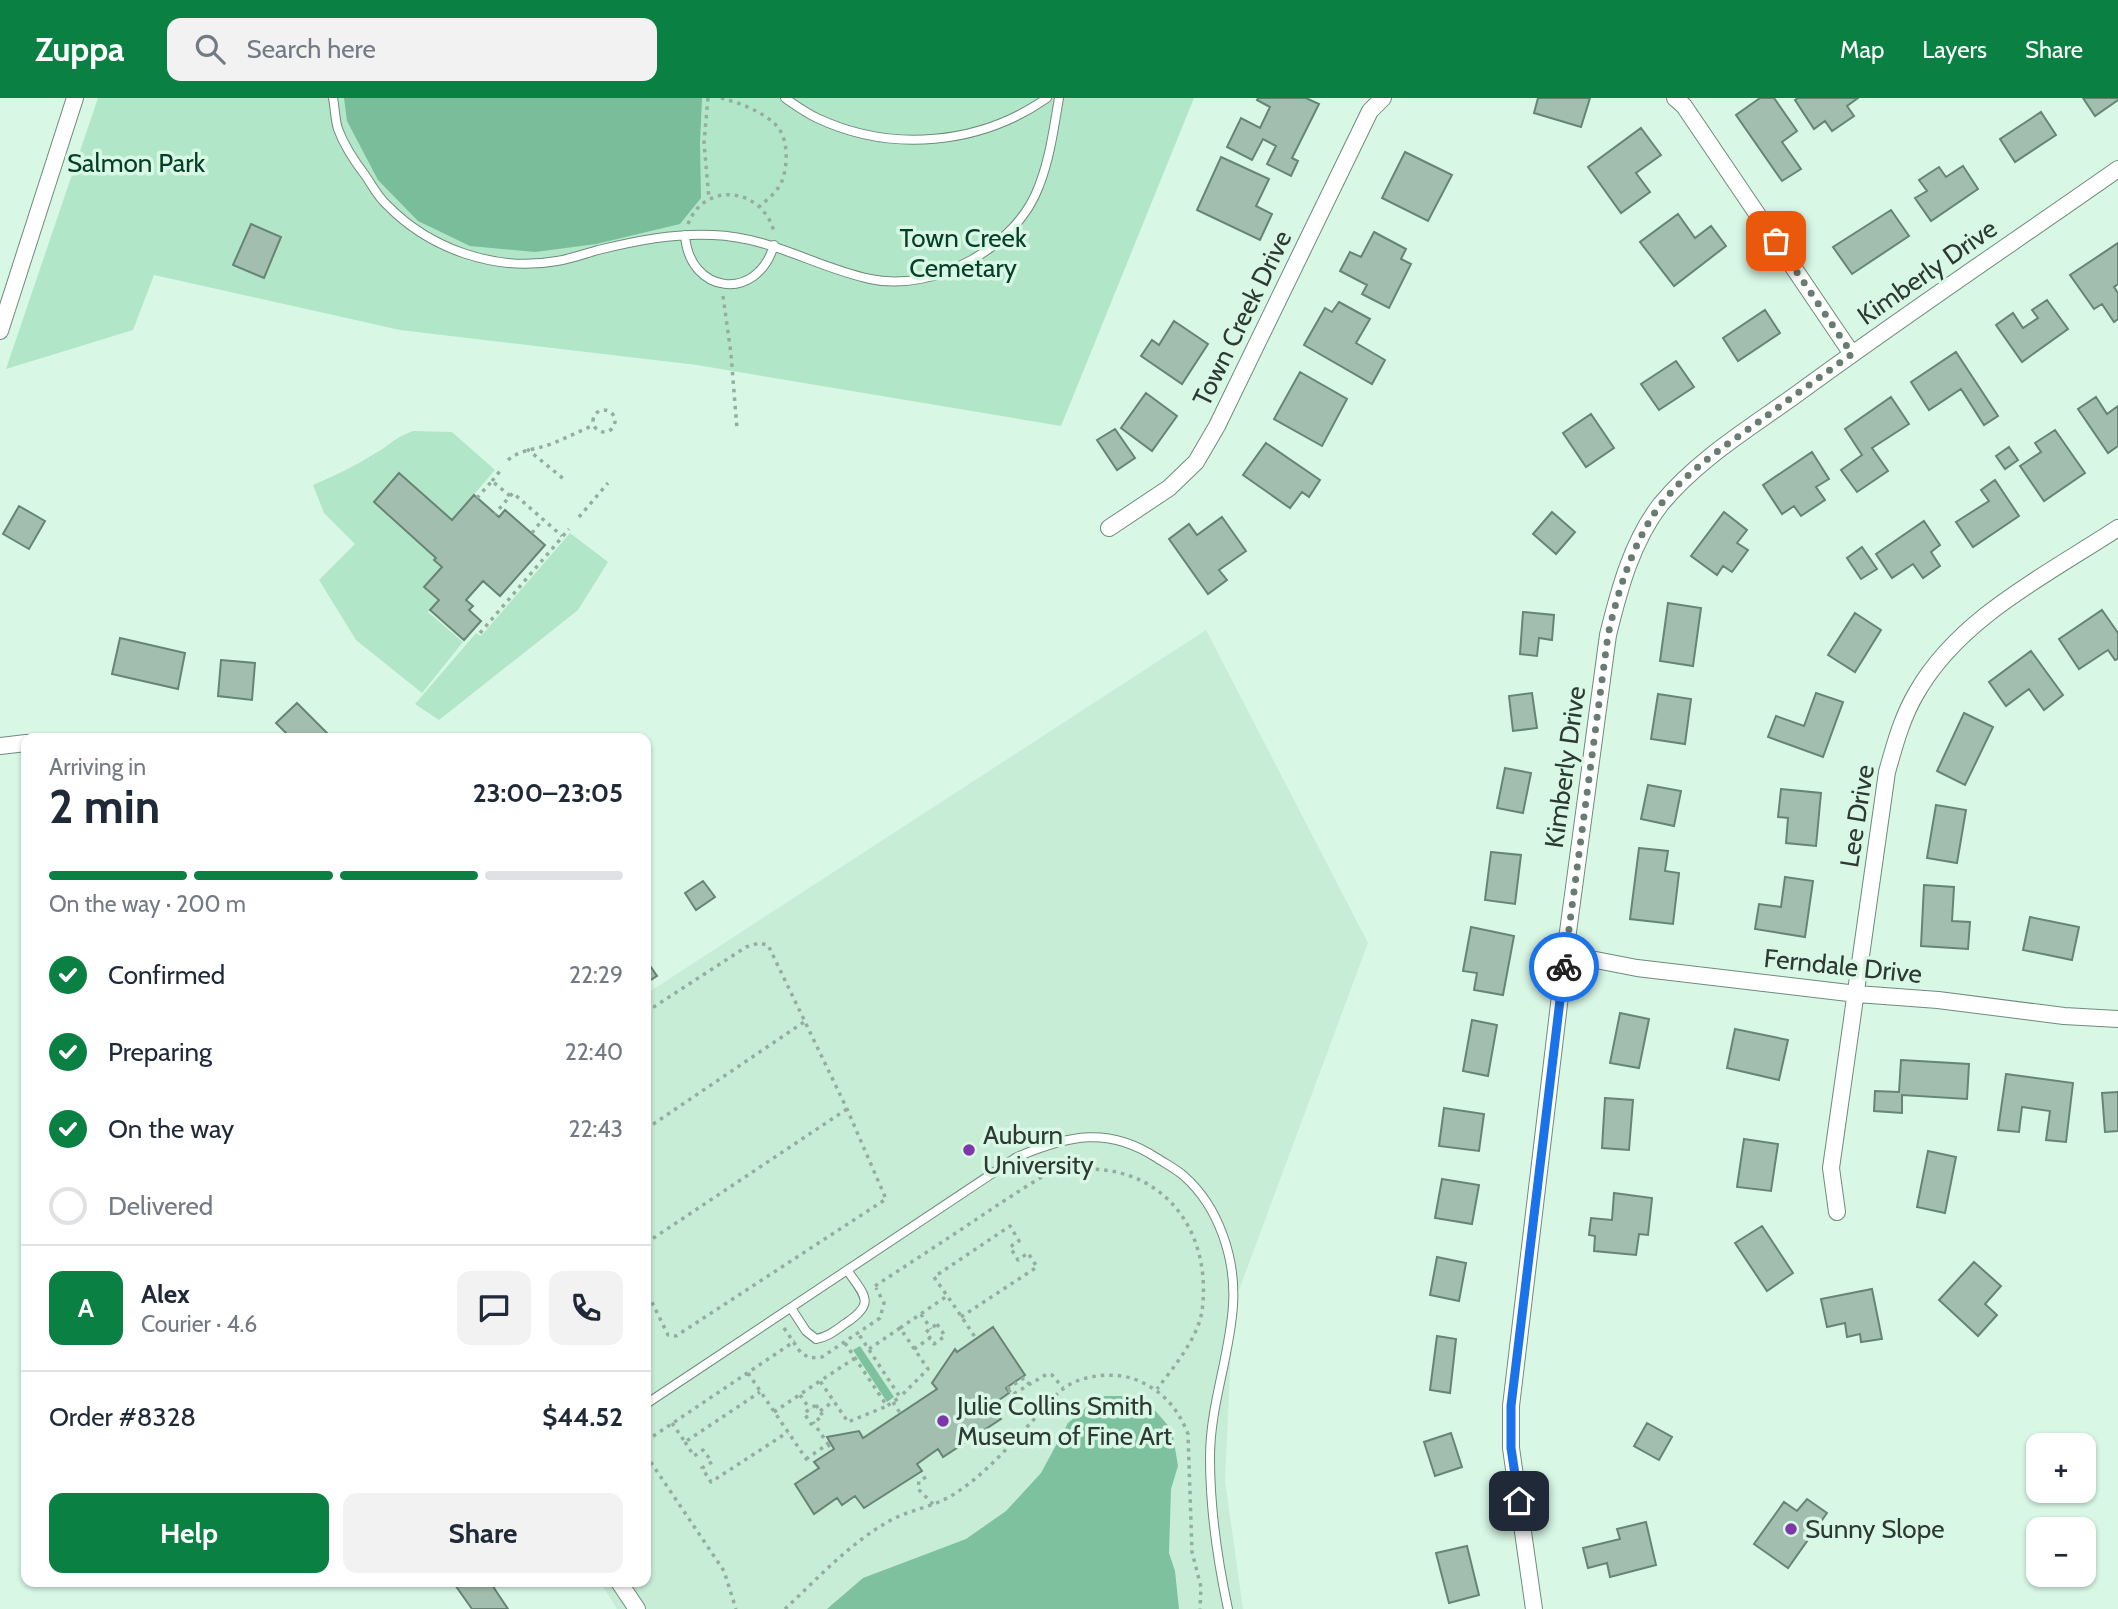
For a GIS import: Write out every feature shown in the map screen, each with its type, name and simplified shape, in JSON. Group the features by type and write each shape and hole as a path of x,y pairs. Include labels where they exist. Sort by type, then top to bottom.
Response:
{"street":[{"path":"0,331 75,98"},
{"name":"Town Creek Drive","path":"1109,528 1169,488 1196,462 1217,426 1370,111 1382,98"},
{"path":"1685,101 1852,354"},
{"name":"Kimberly Drive","path":"1535,1609 1511,1448 1511,1406 1565,954 1608,635 1617,596 1631,557 1661,504 1690,474 1852,354 2118,169"},
{"name":"Lee Drive","path":"1837,1212 1831,1168 1887,772 1899,731 1917,692 1941,657 1970,627 2118,528"},
{"path":"0,746 21,744"},
{"name":"Ferndale Drive","path":"1565,954 1637,968 1857,994 1938,1000 2064,1016 2118,1019"},
{"path":"623,1587 638,1609"}],"lane":[{"path":"333,98 339,130 358,165 386,205 415,228 448,248 506,264 532,264 685,235 740,236 774,245 873,280 901,281 924,278 953,269 999,241 1020,219 1039,188 1050,149 1059,98"},
{"path":"785,98 815,117 845,129 876,137 911,141 955,137 989,127 1025,112 1047,98"},
{"path":"685,235 686,250 692,265 703,276 733,285 747,281 760,272 770,260 774,245"},
{"path":"651,1401 1017,1157 1082,1136 1121,1139 1146,1151 1184,1176 1204,1201 1224,1236 1232,1269 1233,1306 1212,1423 1210,1455 1212,1512 1228,1609"},
{"path":"791,1308 806,1331 816,1339 825,1337 861,1313 865,1305 863,1292 847,1270"}],"path":[{"path":"708,98 704,144 709,199"},
{"path":"721,98 758,112 777,126 784,141 787,162 781,183 760,206"},
{"path":"685,235 689,220 698,207 709,199 734,195 760,206 774,230 774,245"},
{"path":"720,283 729,331 737,429"},
{"path":"600,410 607,410 615,418 614,425 609,430 599,431 594,425 594,415 600,410"},
{"path":"508,460 527,449 551,444 594,425"},
{"path":"527,449 565,480"},
{"path":"477,498 500,471"},
{"path":"492,481 510,496"},
{"path":"579,517 608,483"},
{"path":"495,514 513,493 562,536"},
{"path":"532,533 543,519"},
{"path":"480,633 569,529"},
{"path":"651,1009 746,947 759,943 768,945 847,1109 886,1199 676,1336 668,1335 651,1300"},
{"path":"651,1126 804,1022"},
{"path":"651,1240 847,1109"},
{"path":"875,1286 1020,1191 1059,1169 1109,1170 1139,1178 1162,1194 1187,1220 1203,1268 1202,1314 1187,1347 1157,1389"},
{"path":"961,1317 1037,1267 1028,1253 1017,1260 1010,1247 1019,1241 1010,1226 934,1277 961,1317 975,1337"},
{"path":"869,1349 947,1296"},
{"path":"921,1314 931,1329"},
{"path":"937,1324 945,1336 934,1344 926,1332 931,1329 937,1324"},
{"path":"820,1381 848,1422 887,1406 928,1369 900,1328"},
{"path":"858,1333 900,1397"},
{"path":"914,1349 930,1338"},
{"path":"651,1438 795,1341"},
{"path":"845,1342 887,1406"},
{"path":"774,1412 855,1358"},
{"path":"748,1373 807,1461 828,1444"},
{"path":"1028,1384 1024,1378 1008,1390 1012,1389 1015,1394 1047,1374 1052,1375 1063,1388"},
{"path":"785,1609 853,1546 892,1520 951,1496 1002,1454 1063,1388 1078,1380 1108,1376 1133,1378 1157,1389 1178,1413 1188,1434 1192,1552 1201,1587 1200,1609"},
{"path":"685,1442 760,1392"},
{"path":"800,1395 810,1409"},
{"path":"820,1410 834,1401"},
{"path":"893,1402 900,1413"},
{"path":"816,1405 820,1410 823,1416 811,1424 804,1413 816,1405"},
{"path":"813,1422 832,1450"},
{"path":"673,1423 694,1455 703,1450 712,1462 702,1468 711,1482 788,1432"},
{"path":"651,1462 724,1571 736,1609"},
{"path":"926,1476 919,1481 918,1489 933,1504"}],"shaded area":[{"path":"344,98 702,98 701,198 680,224 596,244 535,252 470,246 418,221 378,180 347,121"},
{"name":"Auburn University","path":"1206,630 1368,943 1233,1306 1225,1481 1243,1609 617,1609 603,1587 651,1587 651,991"},
{"path":"860,1346 894,1397 887,1402 853,1350"},
{"path":"1100,1396 1127,1396 1152,1407 1172,1430 1178,1466 1171,1489 1169,1553 1175,1571 1179,1609 827,1609 863,1578 966,1539 1006,1511 1041,1473 1068,1423"}],"green space":[{"name":"Town Creek Cemetary","path":"98,98 1194,98 1061,426 697,365 400,330 154,275 133,330 6,369"},
{"path":"413,431 452,432 495,470 452,520 399,473 374,502 436,558 434,561 442,567 424,587 439,600 428,612 463,642 422,693 356,640 319,580 355,544 324,513 313,485 352,467"},
{"path":"570,533 608,562 578,610 439,720 415,704 476,633 481,636"}],"building":[{"path":"1306,98 1319,104 1292,158 1298,161 1291,176 1267,164 1276,146 1263,139 1252,160 1227,147 1241,118 1260,128 1270,107 1257,100"},
{"path":"1538,98 1590,98 1581,127 1534,113"},
{"path":"1760,98 1774,98 1797,131 1782,142 1801,169 1782,181 1736,115"},
{"path":"1858,98 1847,106 1854,116 1832,131 1825,121 1814,129 1795,100"},
{"path":"2083,98 2118,98 2118,100 2095,116"},
{"path":"2041,112 2056,135 2015,162 2000,139"},
{"path":"1641,128 1661,155 1636,173 1650,192 1621,213 1588,167"},
{"path":"1405,152 1452,175 1428,221 1382,198"},
{"path":"1221,157 1269,179 1256,206 1272,214 1260,240 1197,210"},
{"path":"1963,166 1978,189 1931,221 1915,198 1927,191 1919,180 1939,167 1946,177"},
{"path":"1891,210 1909,236 1852,274 1833,247"},
{"path":"1678,214 1695,238 1711,226 1726,246 1674,286 1640,242"},
{"path":"251,224 281,237 264,278 233,265"},
{"path":"1374,232 1406,249 1401,259 1411,264 1389,308 1362,294 1367,285 1340,271 1350,252 1361,257"},
{"path":"2118,243 2118,284 2114,287 2118,293 2118,319 2114,322 2102,304 2094,309 2070,275"},
{"path":"2047,300 2068,329 2022,362 1996,325 2013,313 2023,328 2038,318 2032,310"},
{"path":"1339,302 1370,319 1356,343 1385,360 1372,384 1304,345 1325,308 1332,312"},
{"path":"1765,310 1780,333 1738,361 1723,338"},
{"path":"1174,321 1208,344 1182,384 1141,356 1152,340 1159,345"},
{"path":"1956,352 1998,416 1984,425 1961,389 1929,410 1911,382"},
{"path":"1676,361 1694,387 1659,410 1641,384"},
{"path":"1300,372 1347,399 1322,446 1274,419"},
{"path":"1146,393 1177,416 1152,451 1121,428"},
{"path":"1891,397 1909,424 1872,448 1888,471 1857,492 1841,470 1862,455 1845,429"},
{"path":"2096,397 2107,414 2118,406 2118,446 2108,453 2078,409"},
{"path":"1591,414 1614,448 1586,467 1563,433"},
{"path":"1115,429 1135,458 1117,470 1097,440"},
{"path":"2055,430 2085,473 2044,501 2020,466 2041,452 2035,443"},
{"path":"1266,443 1320,480 1309,497 1302,492 1290,508 1243,475"},
{"path":"2009,447 2018,460 2005,469 1996,456"},
{"path":"1812,452 1829,479 1816,487 1825,500 1801,516 1794,506 1782,514 1763,485"},
{"path":"399,473 452,520 474,495 499,517 505,510 545,545 500,596 483,581 466,600 473,606 469,610 481,621 464,640 430,610 439,600 424,587 442,567 434,560 436,558 374,502"},
{"path":"1995,480 2019,516 1973,547 1956,522 1989,501 1981,490"},
{"path":"19,506 45,521 29,549 3,534"},
{"path":"1552,512 1575,532 1556,554 1533,534"},
{"path":"1724,512 1747,530 1737,543 1748,550 1732,572 1723,566 1717,575 1691,556"},
{"path":"1222,517 1246,551 1219,570 1227,580 1208,594 1169,539 1189,524 1197,535"},
{"path":"1924,521 1940,545 1931,552 1940,566 1923,578 1913,564 1892,578 1876,554"},
{"path":"1862,547 1877,569 1861,579 1847,558"},
{"path":"1668,603 1701,608 1693,666 1660,661"},
{"path":"2102,610 2118,633 2118,659 2115,660 2108,650 2079,669 2059,639"},
{"path":"1523,612 1554,615 1552,640 1539,638 1537,656 1520,654"},
{"path":"1855,613 1881,630 1855,672 1828,655"},
{"path":"120,638 185,653 178,689 112,674"},
{"path":"2031,651 2063,695 2044,710 2029,689 2006,706 1989,682"},
{"path":"221,660 255,663 252,700 218,696"},
{"path":"1532,693 1537,728 1513,731 1509,696"},
{"path":"1816,693 1843,702 1823,757 1768,737 1776,716 1804,726"},
{"path":"1658,694 1691,699 1685,744 1651,739"},
{"path":"297,703 327,733 286,733 276,723"},
{"path":"1964,713 1993,727 1965,785 1937,771"},
{"path":"1505,768 1531,773 1523,813 1497,808"},
{"path":"1648,785 1681,791 1674,826 1641,819"},
{"path":"1781,789 1821,793 1816,846 1786,843 1788,818 1778,817"},
{"path":"1936,805 1966,810 1957,863 1927,858"},
{"path":"1639,848 1668,851 1665,871 1679,873 1673,924 1630,919"},
{"path":"1491,852 1521,855 1515,904 1485,900"},
{"path":"1785,877 1813,881 1805,937 1755,929 1759,904 1781,907"},
{"path":"703,881 715,897 696,910 685,893"},
{"path":"1924,885 1954,887 1952,921 1970,922 1968,949 1921,946"},
{"path":"2030,917 2079,927 2072,960 2023,950"},
{"path":"1471,927 1514,936 1503,995 1474,990 1477,973 1463,971"},
{"path":"651,967 657,976 651,980"},
{"path":"1620,1013 1649,1019 1639,1068 1610,1063"},
{"path":"1472,1020 1497,1025 1488,1076 1463,1071"},
{"path":"1735,1029 1788,1040 1779,1080 1727,1068"},
{"path":"1901,1060 1969,1064 1967,1099 1902,1095 1902,1113 1874,1111 1875,1091 1899,1092"},
{"path":"2006,1074 2073,1083 2066,1142 2046,1140 2050,1111 2022,1107 2019,1132 1998,1130"},
{"path":"2118,1092 2118,1131 2105,1132 2102,1093"},
{"path":"1605,1098 1633,1100 1629,1150 1602,1148"},
{"path":"1444,1108 1484,1114 1479,1151 1439,1146"},
{"path":"1744,1139 1778,1144 1771,1191 1737,1187"},
{"path":"1928,1151 1956,1157 1945,1213 1917,1207"},
{"path":"1442,1179 1479,1185 1472,1224 1435,1218"},
{"path":"1614,1193 1652,1198 1648,1235 1639,1234 1636,1255 1594,1251 1595,1236 1589,1235 1591,1218 1612,1220"},
{"path":"1762,1226 1793,1273 1767,1291 1735,1243"},
{"path":"1437,1257 1466,1263 1459,1301 1430,1295"},
{"path":"1974,1262 2001,1286 1985,1304 1997,1315 1978,1336 1939,1300"},
{"path":"1872,1289 1882,1339 1861,1342 1860,1334 1847,1337 1845,1323 1827,1327 1821,1299"},
{"name":"Julie Collins Smith Museum of Fine Art","path":"993,1327 1025,1375 1006,1388 1009,1393 992,1405 1001,1419 943,1457 938,1449 917,1464 922,1471 864,1508 855,1496 842,1505 837,1498 814,1514 795,1484 819,1468 814,1462 834,1449 827,1437 859,1431 863,1438 937,1389 932,1383 955,1349 957,1352"},
{"path":"1437,1336 1456,1339 1450,1393 1430,1390"},
{"path":"1647,1423 1672,1437 1659,1460 1634,1446"},
{"path":"1451,1433 1462,1467 1435,1476 1424,1442"},
{"name":"Sunny Slope","path":"1807,1499 1827,1513 1788,1568 1754,1544 1784,1502 1797,1511"},
{"path":"1646,1522 1656,1565 1610,1577 1607,1563 1588,1568 1583,1548 1620,1539 1617,1529"},
{"path":"1467,1546 1479,1595 1449,1603 1436,1553"},
{"path":"457,1587 493,1587 508,1609 472,1609"}],"way so far":[{"path":"1564,967 1608,635 1617,596 1631,557 1661,504 1690,474 1852,354 1776,241"}],"place":[{"name":"Auburn University","path":"969,1150"},
{"name":"Julie Collins Smith Museum of Fine Art","path":"943,1421"},
{"name":"Sunny Slope","path":"1791,1529"}],"route":[{"path":"1519,1501 1511,1448 1511,1406 1564,967"}],"park label":[{"name":"Salmon Park","path":"136,163"}]}
